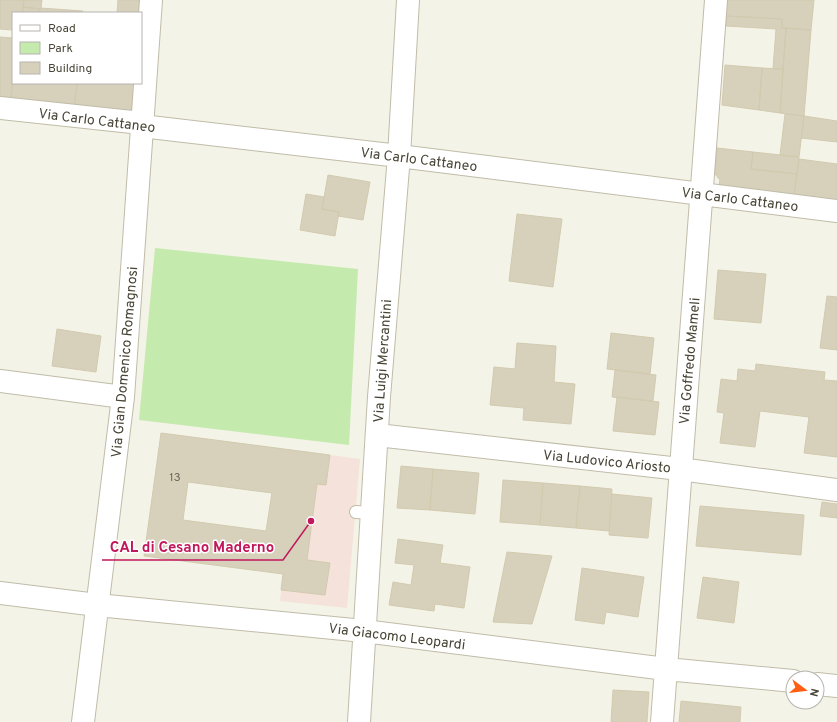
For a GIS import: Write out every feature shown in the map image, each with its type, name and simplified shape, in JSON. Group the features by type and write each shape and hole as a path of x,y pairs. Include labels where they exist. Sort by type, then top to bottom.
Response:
{"street":[{"name":"Via Gian Domenico Romagnosi","path":"83,722 123,397 141,124 151,0"},
{"name":"Via Luigi Mercantini","path":"359,722 364,631 364,512 377,435 399,156 408,0"},
{"name":"Via Goffredo Mameli","path":"662,722 716,0"},
{"name":"Via Carlo Cattaneo","path":"0,108 132,122 150,127 399,156 837,211"},
{"path":"0,381 123,397"},
{"name":"Via Ludovico Ariosto","path":"377,435 680,469 837,490"},
{"name":"Via Giacomo Leopardi","path":"0,593 97,605 364,631 666,669 785,680"},
{"path":"825,685 837,686"}],"shaded area":[{"path":"277,448 360,459 347,608 280,601 285,559 263,556"}],"green space":[{"path":"155,248 358,269 349,445 139,420"}],"building":[{"path":"0,0 24,0 22,12 12,12 12,30 0,29"},
{"path":"24,0 42,0 41,8 23,7"},
{"path":"118,0 144,0 141,12 117,12"},
{"path":"727,0 814,0 811,30 782,28 782,19 726,16"},
{"path":"23,7 40,9 39,12 22,12"},
{"path":"40,8 83,11 82,12 39,12"},
{"path":"726,16 782,19 782,28 786,28 783,69 773,69 776,29 726,26"},
{"path":"786,28 811,30 804,116 780,113"},
{"path":"0,37 12,38 11,98 0,97"},
{"path":"725,65 762,68 759,110 722,105"},
{"path":"762,68 783,69 780,113 759,110"},
{"path":"12,84 77,84 74,107 11,98"},
{"path":"77,84 137,84 135,108 128,115 74,107"},
{"path":"785,114 804,116 799,157 780,155"},
{"path":"804,116 837,121 837,142 801,138"},
{"path":"717,148 753,152 751,169 797,174 794,195 719,185 720,180 715,174"},
{"path":"753,152 799,157 797,174 751,169"},
{"path":"799,159 837,164 837,201 794,195"},
{"path":"328,175 370,182 363,220 338,216 339,212 322,209"},
{"path":"306,194 324,197 322,209 339,212 335,236 300,230"},
{"path":"517,214 562,219 553,287 509,281"},
{"path":"718,270 766,274 761,323 714,319"},
{"path":"827,296 837,297 837,350 820,348"},
{"path":"57,329 101,336 96,372 52,366"},
{"path":"611,333 654,338 650,374 607,369"},
{"path":"517,343 556,346 554,382 575,384 571,424 523,420 524,408 490,405 494,367 515,369"},
{"path":"756,364 825,372 824,380 837,381 837,457 804,453 809,417 760,411 755,447 720,443 724,413 717,412 721,379 737,381 738,369 755,371"},
{"path":"615,370 656,375 653,401 612,397"},
{"path":"617,397 659,402 655,435 613,431"},
{"path":"161,433 330,455 326,485 317,484 307,560 330,563 325,595 281,590 283,574 144,556","holes":["188,482 272,493 266,531 183,520"]},
{"path":"401,466 433,469 430,510 397,508"},
{"path":"433,469 479,473 475,514 430,510"},
{"path":"503,480 543,483 540,525 500,522"},
{"path":"543,483 580,486 576,528 540,525"},
{"path":"580,486 612,489 609,531 576,528"},
{"path":"612,494 652,498 648,538 609,535"},
{"path":"822,502 837,504 837,518 820,516"},
{"path":"700,506 804,515 801,555 696,546"},
{"path":"398,539 443,545 440,563 470,567 464,608 435,604 434,611 389,605 393,582 411,585 414,565 395,563"},
{"path":"507,552 552,556 532,624 493,622"},
{"path":"582,568 644,577 638,617 606,612 604,624 575,620"},
{"path":"703,577 739,582 734,623 697,618"},
{"path":"613,690 649,692 647,722 611,722"},
{"path":"681,701 741,707 740,722 679,722"}],"place":[{"name":"CAL di Cesano Maderno","path":"311,521"}]}
